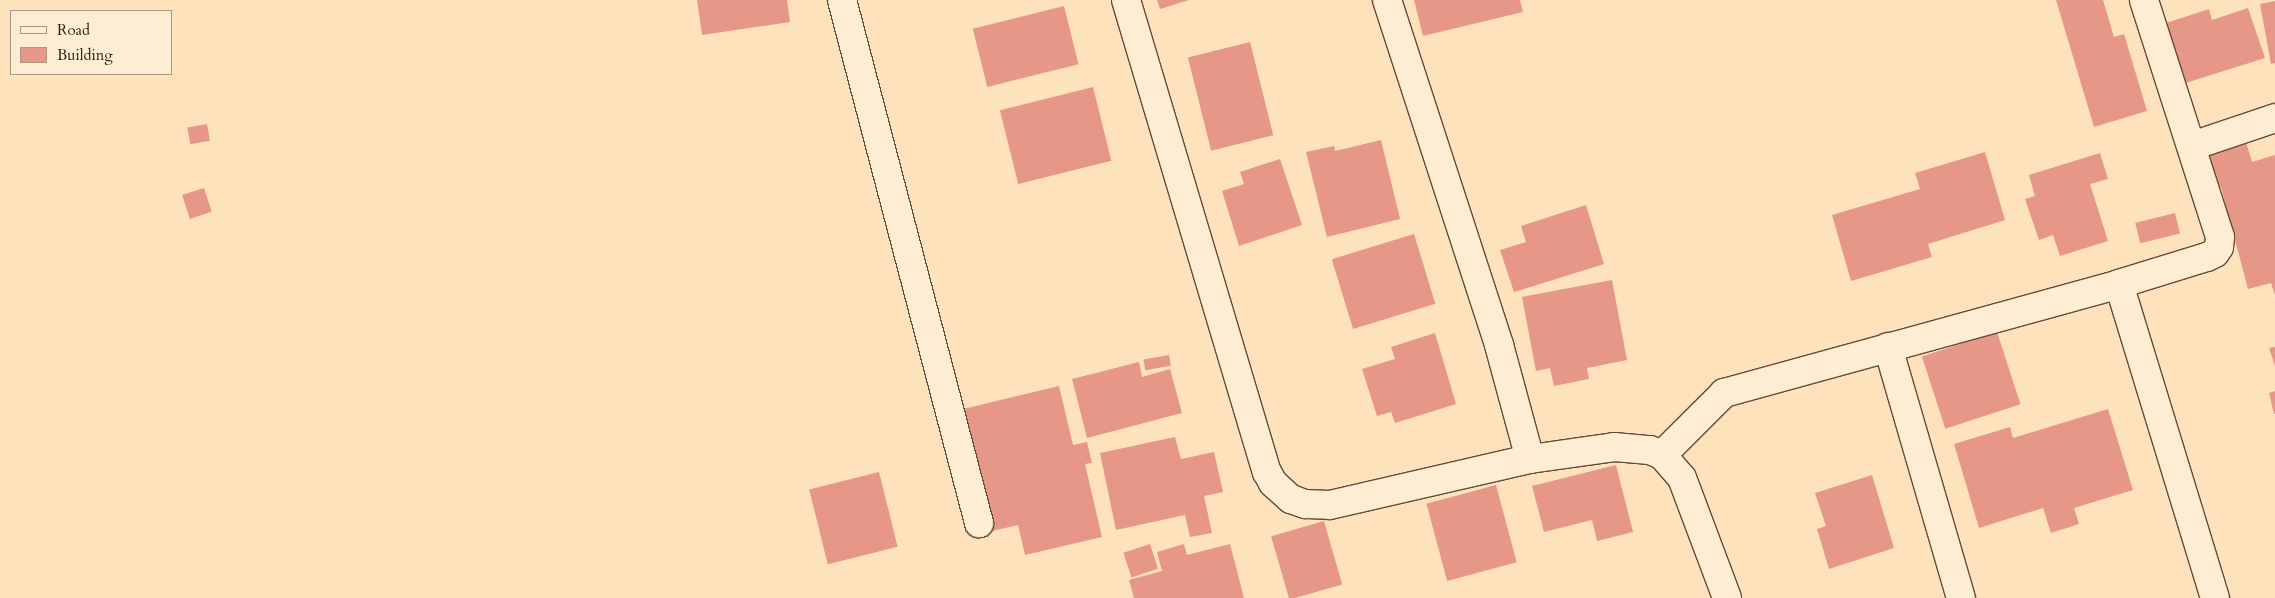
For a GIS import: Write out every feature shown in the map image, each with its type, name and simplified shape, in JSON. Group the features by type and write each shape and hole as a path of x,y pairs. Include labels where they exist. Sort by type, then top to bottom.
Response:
{"street":[{"path":"842,0 979,523"},
{"path":"1126,0 1267,472 1273,483 1291,499 1305,504 1330,505 1530,459 1614,447 1650,450 1662,455 1682,478 1727,598"},
{"path":"1387,0 1499,345 1530,459"},
{"path":"1662,455 1724,393 2120,284 2215,253 2219,247 2218,228 2144,0"},
{"path":"2192,146 2275,118"},
{"path":"2120,284 2215,598"},
{"path":"1888,347 1961,598"}],"building":[{"path":"697,0 787,0 790,22 702,35"},
{"path":"1157,0 1189,0 1160,9"},
{"path":"1414,0 1520,0 1523,12 1423,36"},
{"path":"2056,0 2103,0 2114,37 2124,34 2147,111 2094,127"},
{"path":"2275,1 2275,63 2271,64 2260,4"},
{"path":"1064,6 1079,64 987,87 973,29"},
{"path":"2248,8 2265,58 2176,86 2157,26 2209,9 2212,20"},
{"path":"1250,42 1273,135 1211,151 1188,57"},
{"path":"1093,87 1111,161 1018,184 1000,110"},
{"path":"207,124 210,141 190,144 187,127"},
{"path":"1381,140 1400,219 1327,237 1306,152 1334,146 1335,151"},
{"path":"2246,142 2252,162 2275,155 2275,295 2271,283 2248,289 2221,187 2206,191 2197,155"},
{"path":"1985,152 2005,220 1928,244 1932,257 1851,281 1832,215 1920,189 1915,173"},
{"path":"2100,153 2108,179 2090,184 2108,241 2060,256 2053,235 2039,240 2025,199 2035,196 2029,175"},
{"path":"1280,159 1302,225 1239,246 1222,191 1244,184 1240,172"},
{"path":"204,188 212,212 190,219 182,195"},
{"path":"1586,205 1604,264 1514,292 1500,250 1526,242 1521,226"},
{"path":"2175,213 2180,233 2140,243 2135,223"},
{"path":"1414,234 1435,304 1353,329 1332,259"},
{"path":"1612,280 1627,360 1587,368 1589,379 1554,386 1550,368 1536,371 1522,297"},
{"path":"1997,332 2020,404 1945,429 1922,356"},
{"path":"1435,333 1456,404 1395,423 1391,412 1377,416 1362,369 1395,359 1391,347"},
{"path":"2275,347 2275,366 2269,348"},
{"path":"1169,355 1171,366 1145,370 1143,360"},
{"path":"1139,362 1142,377 1170,369 1182,413 1087,438 1072,379"},
{"path":"1059,386 1073,445 1087,442 1092,463 1085,464 1102,537 1025,555 1018,525 988,532 959,410"},
{"path":"2275,391 2275,414 2274,414 2269,393"},
{"path":"2108,409 2133,490 2074,508 2079,524 2051,533 2043,508 1979,528 1954,444 2010,427 2013,438"},
{"path":"1175,437 1181,459 1214,452 1223,492 1204,496 1212,533 1190,537 1185,515 1116,530 1100,453"},
{"path":"1616,465 1633,532 1597,541 1592,520 1544,532 1532,486"},
{"path":"879,472 898,547 828,564 809,489"},
{"path":"1872,475 1894,548 1829,569 1817,529 1826,526 1815,493"},
{"path":"1496,485 1517,562 1447,581 1426,504"},
{"path":"1324,521 1342,584 1289,598 1271,536"},
{"path":"1150,544 1158,569 1131,577 1123,553"},
{"path":"1184,544 1187,555 1230,544 1244,598 1134,598 1129,580 1162,571 1157,552"}]}
